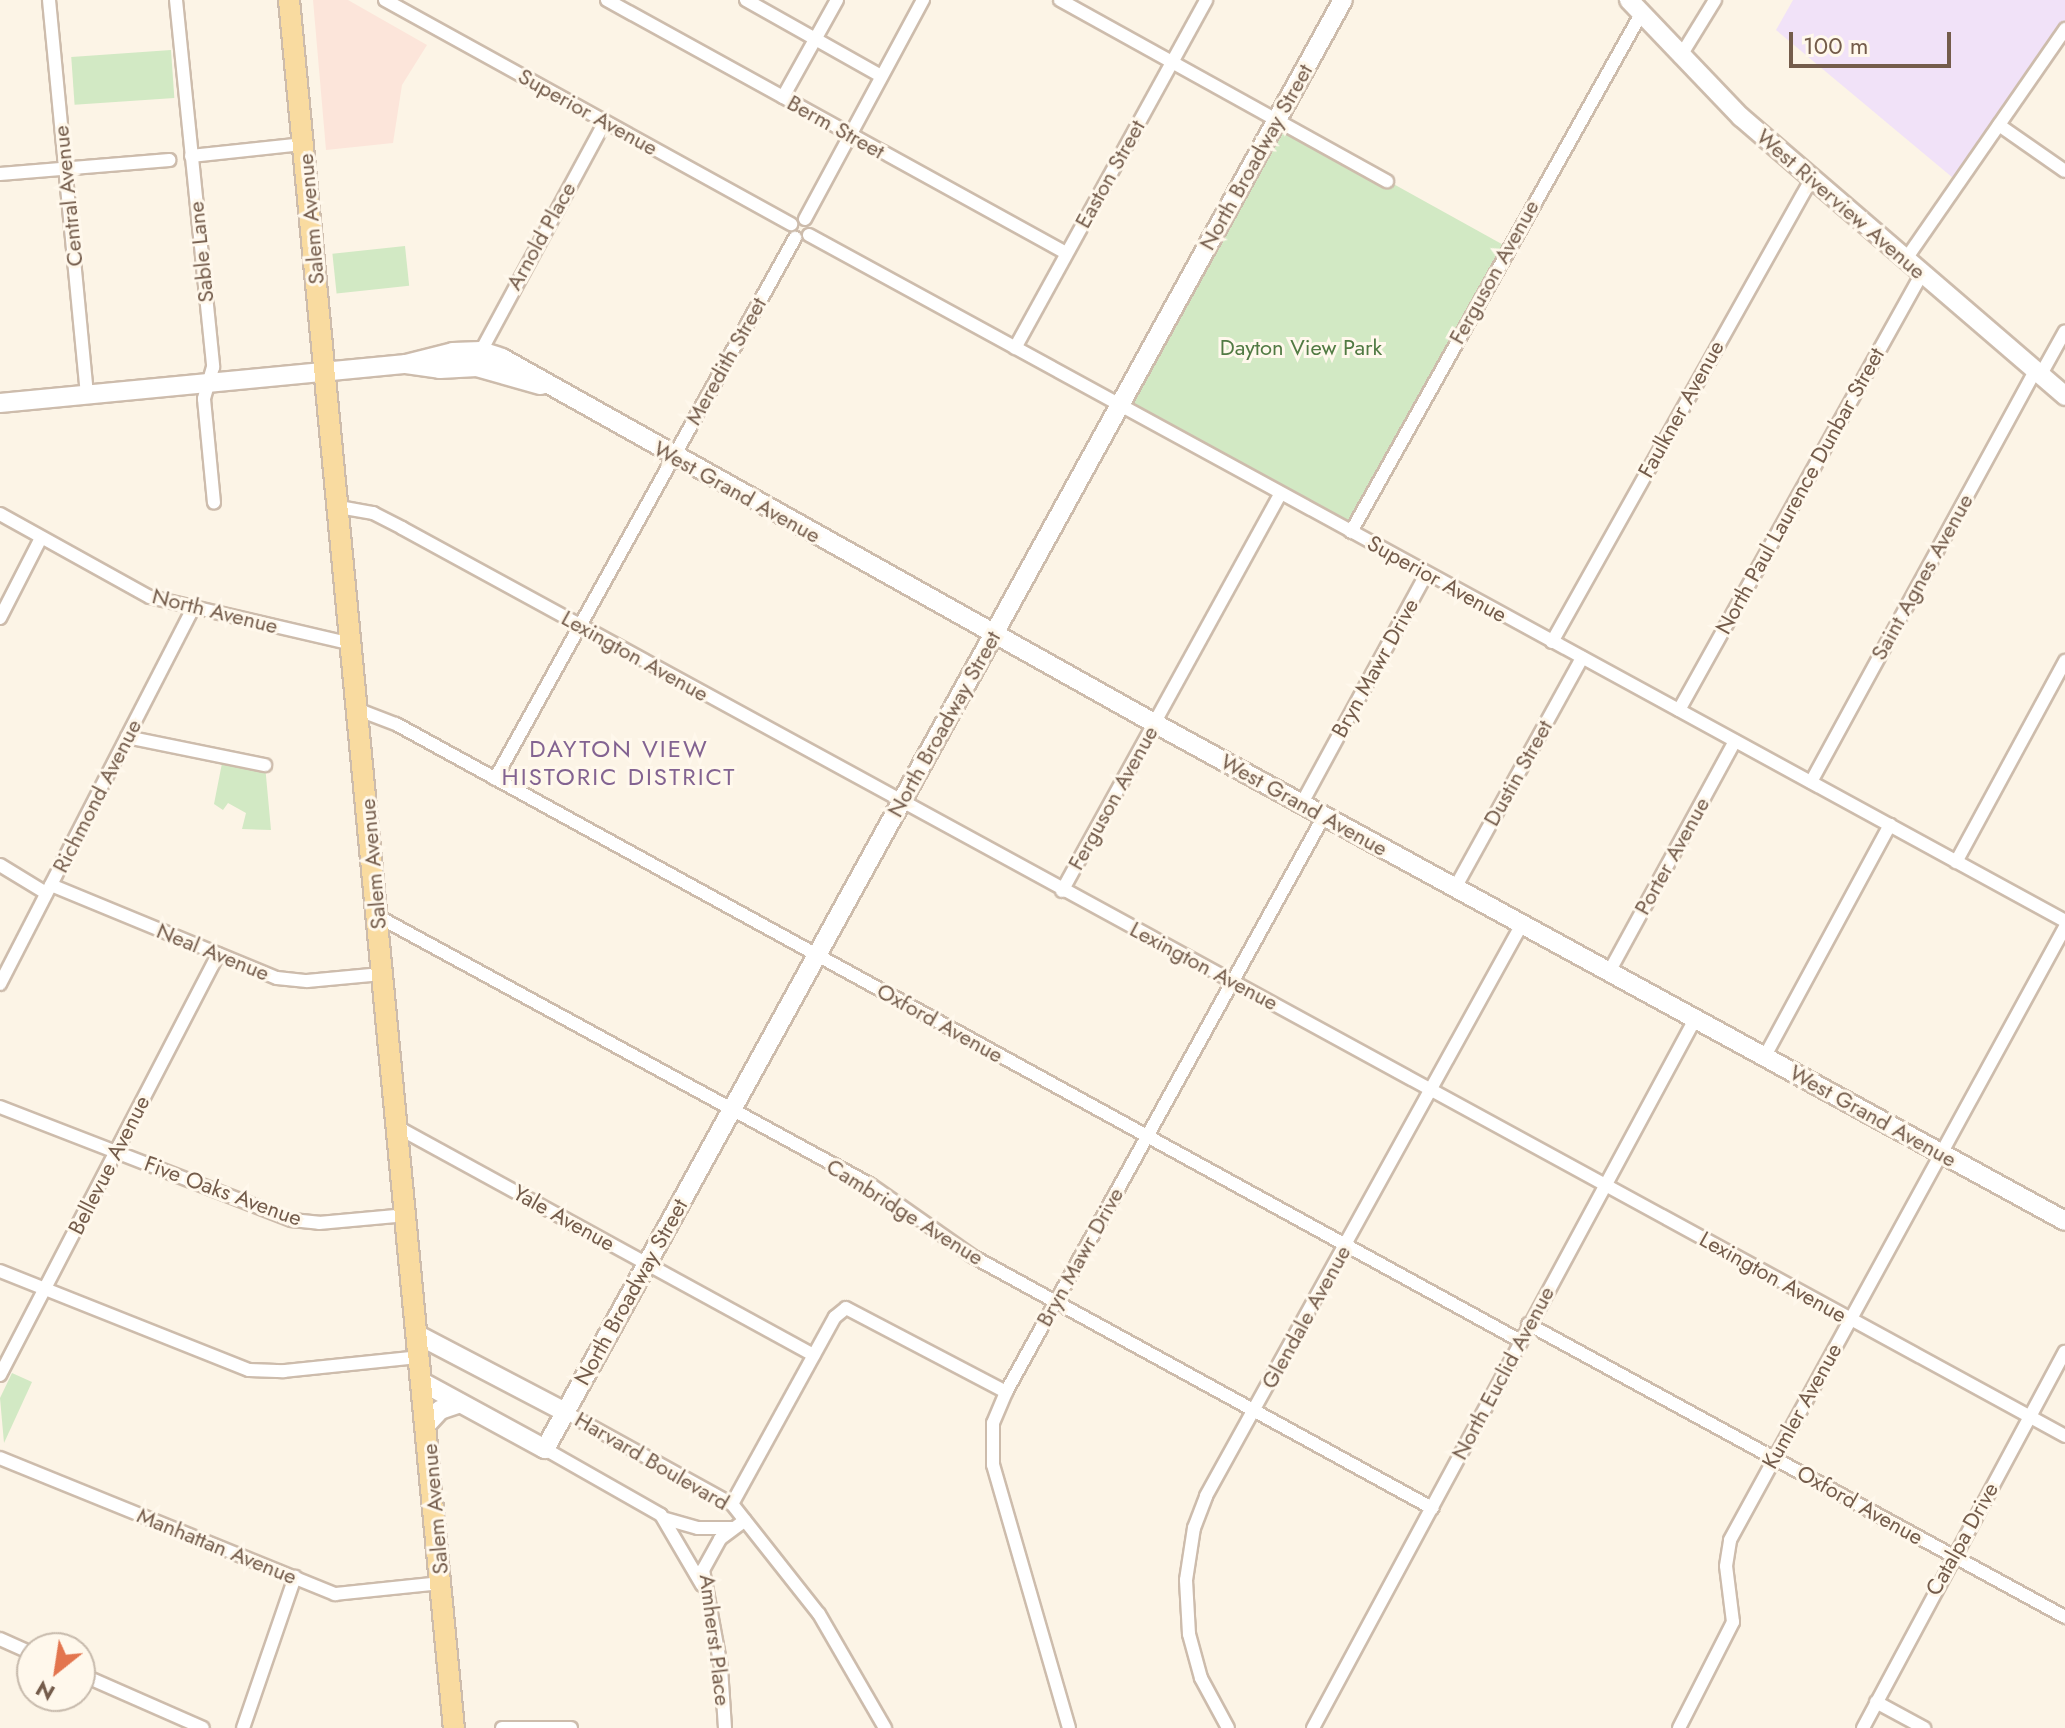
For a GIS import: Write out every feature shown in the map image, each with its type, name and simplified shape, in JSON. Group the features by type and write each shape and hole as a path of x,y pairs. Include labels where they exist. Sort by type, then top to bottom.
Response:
{"main road":[{"name":"Salem Avenue","path":"289,0 379,917 454,1728"}],"street":[{"name":"Central Avenue","path":"49,0 87,392"},
{"name":"Sable Lane","path":"176,0 213,367 204,399 214,503"},
{"name":"Superior Avenue","path":"385,0 791,224"},
{"name":"Berm Street","path":"607,0 1066,253"},
{"path":"746,0 881,76"},
{"path":"783,97 837,0"},
{"path":"805,219 809,235 795,238 791,224 805,219 923,0"},
{"path":"1060,0 1387,181"},
{"name":"Easton Street","path":"1015,348 1206,0"},
{"name":"North Broadway Street","path":"545,1449 1118,403 1343,0"},
{"path":"1680,57 1715,0"},
{"name":"West Riverview Avenue","path":"1635,7 1680,57 1812,178 2065,396"},
{"name":"Ferguson Avenue","path":"1351,532 1635,7"},
{"path":"1906,259 2065,29"},
{"name":"Arnold Place","path":"481,351 605,122"},
{"path":"1999,125 2065,171"},
{"path":"191,156 304,144"},
{"path":"0,174 169,160"},
{"name":"Faulkner Avenue","path":"1552,642 1812,178"},
{"name":"Superior Avenue","path":"809,235 1426,575 1890,825 2065,924"},
{"name":"Meredith Street","path":"495,779 795,238"},
{"name":"North Paul Laurence Dunbar Street","path":"1679,710 1922,274"},
{"name":"Saint Agnes Avenue","path":"1811,782 2037,374 2065,331"},
{"name":"West Grand Avenue","path":"406,364 424,356 481,351 525,370 545,386 1154,723 2065,1221"},
{"name":"West Grand Avenue","path":"0,403 87,392 209,385 406,364 430,369 477,367 545,386"},
{"name":"Ferguson Avenue","path":"1062,891 1280,494"},
{"name":"Lexington Avenue","path":"339,507 373,513 2065,1436"},
{"name":"North Avenue","path":"0,514 132,589 193,609 352,644"},
{"path":"0,618 41,538"},
{"name":"Bryn Mawr Drive","path":"1302,803 1426,575"},
{"name":"Richmond Avenue","path":"0,984 193,609"},
{"name":"Dustin Street","path":"1455,888 1582,658"},
{"path":"1956,862 2065,661"},
{"name":"Oxford Avenue","path":"359,710 396,724 1519,1340"},
{"path":"127,737 265,765"},
{"name":"Porter Avenue","path":"1609,972 1735,741"},
{"name":"Bryn Mawr Drive","path":"1069,1728 993,1465 991,1436 1006,1392 1324,816"},
{"path":"1765,1056 1890,825"},
{"name":"Neal Avenue","path":"0,865 49,889 286,980 382,974"},
{"name":"Cambridge Avenue","path":"379,917 871,1185 947,1241 1432,1508"},
{"name":"Glendale Avenue","path":"1228,1728 1195,1660 1186,1580 1194,1528 1206,1496 1522,924"},
{"name":"Kumler Avenue","path":"1679,1728 1733,1622 1726,1566 1730,1540 2065,924"},
{"name":"Bellevue Avenue","path":"0,1375 218,954"},
{"name":"North Euclid Avenue","path":"1313,1728 1519,1340 1695,1019"},
{"name":"Five Oaks Avenue","path":"0,1107 303,1223 407,1215"},
{"name":"Yale Avenue","path":"397,1127 814,1355"},
{"path":"0,1271 249,1370 284,1371 419,1357 450,1349"},
{"path":"732,1504 838,1314 855,1309 1006,1392"},
{"name":"Oxford Avenue","path":"1528,1324 2065,1617"},
{"name":"Harvard Boulevard","path":"418,1335 450,1349 732,1504 819,1614 885,1728"},
{"name":"Catalpa Drive","path":"1863,1728 2065,1352"},
{"name":"Harvard Boulevard","path":"422,1382 666,1519 698,1528 732,1528"},
{"path":"427,1424 440,1410 460,1403"},
{"name":"Manhattan Avenue","path":"0,1458 335,1594 442,1583"},
{"name":"Harvard Boulevard","path":"666,1519 704,1587"},
{"name":"Amherst Place","path":"725,1728 721,1667 703,1570 711,1552 732,1528 745,1520"},
{"path":"243,1728 295,1577"},
{"path":"96,1681 203,1728"},
{"path":"1876,1702 1924,1728"},
{"path":"502,1728 571,1728"}],"shaded area":[{"path":"313,0 348,0 427,45 402,85 393,143 326,150"},
{"path":"1793,0 2065,0 2065,29 1959,183 1776,30"}],"green space":[{"path":"171,50 174,98 75,105 71,57"},
{"name":"Dayton View Park","path":"1278,120 1509,248 1351,532 1120,404"},
{"path":"405,246 409,286 337,293 332,254"},
{"path":"223,758 265,765 271,830 242,829 246,813 228,803 223,810 214,804"},
{"path":"12,1373 32,1382 4,1443 0,1398"}],"district":[{"name":"DAYTON VIEW HISTORIC DISTRICT","path":"619,763"}]}
